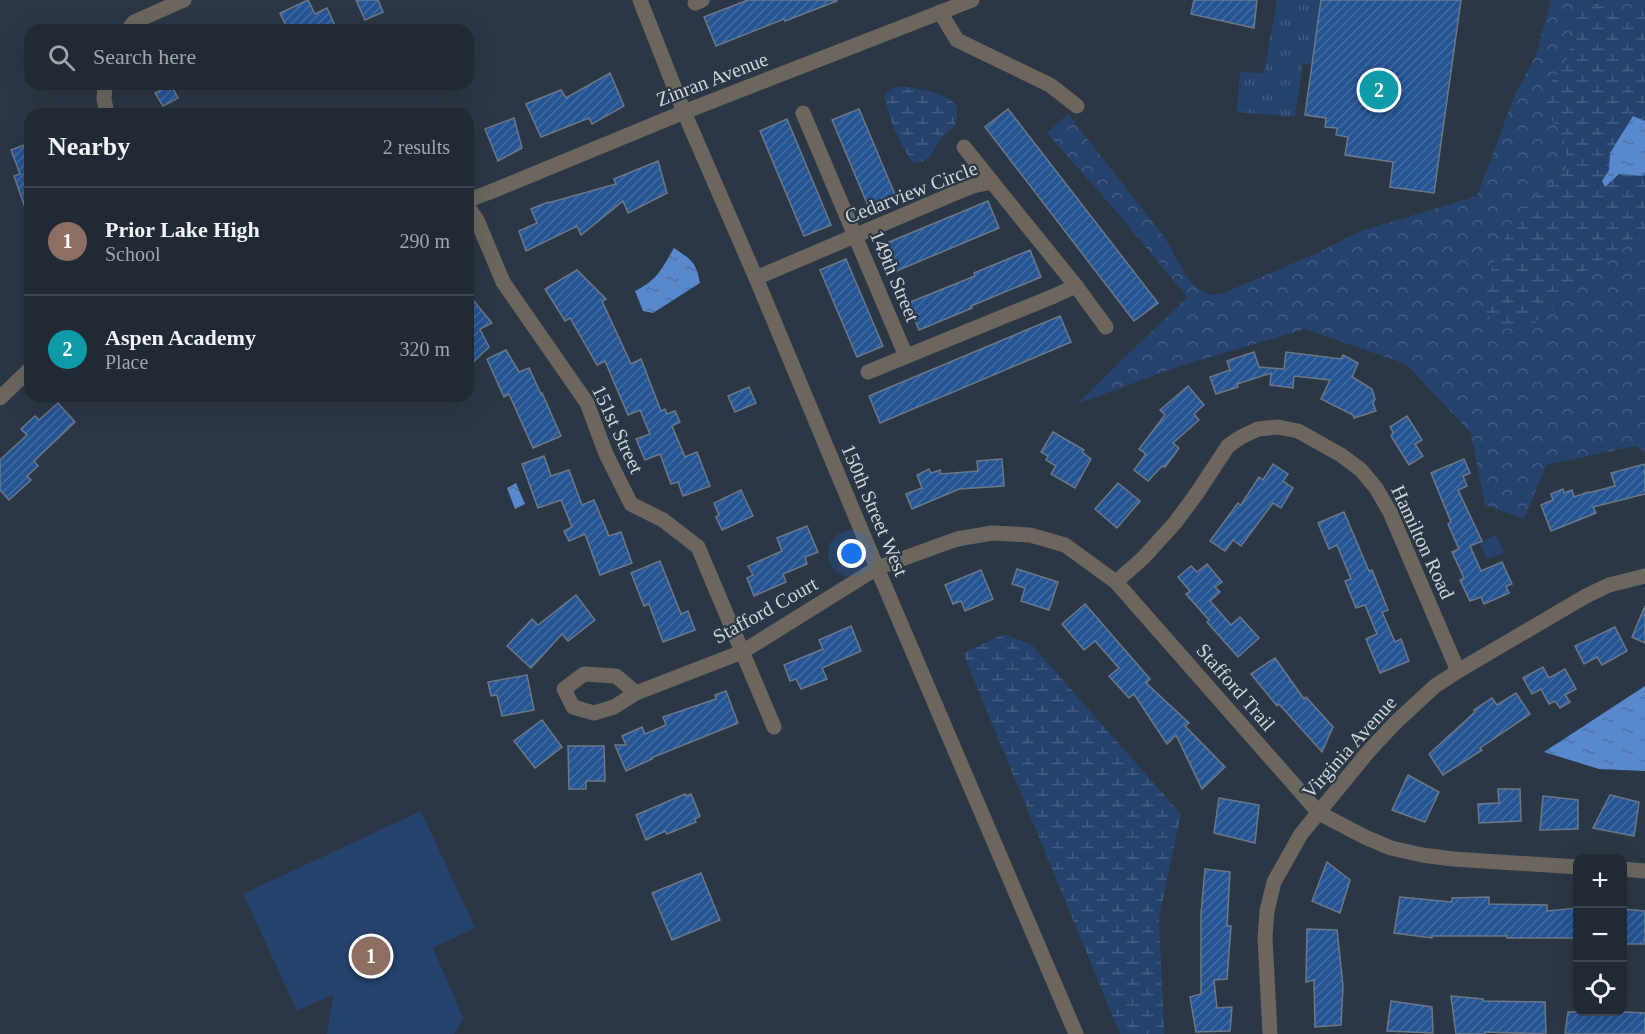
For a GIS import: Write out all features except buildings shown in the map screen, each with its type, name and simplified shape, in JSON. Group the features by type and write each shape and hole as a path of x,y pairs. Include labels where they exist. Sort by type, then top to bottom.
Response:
{"street":[{"name":"150th Street West","path":"640,0 684,112 1076,1034"},
{"name":"Zinran Avenue","path":"474,198 684,112 972,0"},
{"path":"132,24 179,1"},
{"path":"940,12 957,40 1050,85 1077,106"},
{"path":"105,90 106,108"},
{"name":"149th Street","path":"803,113 906,356"},
{"path":"964,147 992,182"},
{"name":"Cedarview Circle","path":"756,278 973,186 992,182 1076,285 1106,327"},
{"name":"151st Street","path":"474,216 503,282 587,403 606,454 631,504 663,520 698,547 774,727"},
{"path":"868,372 1076,285"},
{"path":"0,398 24,375"},
{"name":"Hamilton Road","path":"1116,582 1143,558 1175,522 1228,446 1258,429 1278,427 1298,431 1341,455 1361,470 1376,488 1390,512 1458,671"},
{"name":"Stafford Trail","path":"877,568 957,539 992,533 1029,535 1065,545 1116,582 1319,813 1391,848 1422,855 1573,867"},
{"name":"Stafford Court","path":"636,693 742,652 877,568"},
{"name":"Virginia Avenue","path":"1270,1034 1265,938 1267,911 1274,882 1301,834 1368,752 1435,686 1458,671 1586,596 1609,585 1645,576"},
{"path":"1627,869 1645,871"}],"green space":[{"path":"1277,0 1321,0 1312,65 1303,64 1295,117 1237,112 1240,72 1264,73"},
{"path":"1551,0 1645,0 1645,451 1635,446 1546,465 1524,519 1485,505 1471,433 1406,364 1305,329 1177,367 1077,404 1187,297 1116,211 1047,133 1068,114 1165,238 1184,273 1194,285 1206,294 1224,293 1315,254 1358,232 1477,196 1515,95 1536,55"},
{"path":"1599,4 1624,11 1645,9 1645,121 1633,116 1611,153 1609,170 1603,181 1605,187 1619,174 1642,176 1645,174 1645,237 1632,239 1589,269 1562,299 1530,327 1502,329 1485,312 1488,286 1496,255 1521,214 1566,168 1566,148 1562,135 1541,108 1543,92 1566,62 1574,36 1577,13"},
{"path":"902,86 938,94 957,105 955,126 942,137 928,159 921,162 913,163 903,146 892,123 884,96 891,89"},
{"path":"1496,535 1504,553 1487,559 1480,542"},
{"path":"1004,634 1031,644 1181,814 1159,917 1164,1034 1120,1034 963,653"},
{"path":"421,811 475,928 433,948 463,1018 454,1034 327,1034 333,995 297,1011 243,894"}],"water":[{"path":"1633,116 1645,121 1645,174 1642,176 1619,174 1605,187 1602,181 1609,170 1610,153"},
{"path":"674,248 692,262 697,270 700,283 653,313 643,311 635,291 654,278"},
{"path":"516,483 525,504 515,509 507,488"},
{"path":"1645,686 1645,771 1599,769 1544,752"}],"place":[{"name":"Aspen Academy","path":"1379,90"},
{"name":"Prior Lake High","path":"371,956"}]}
